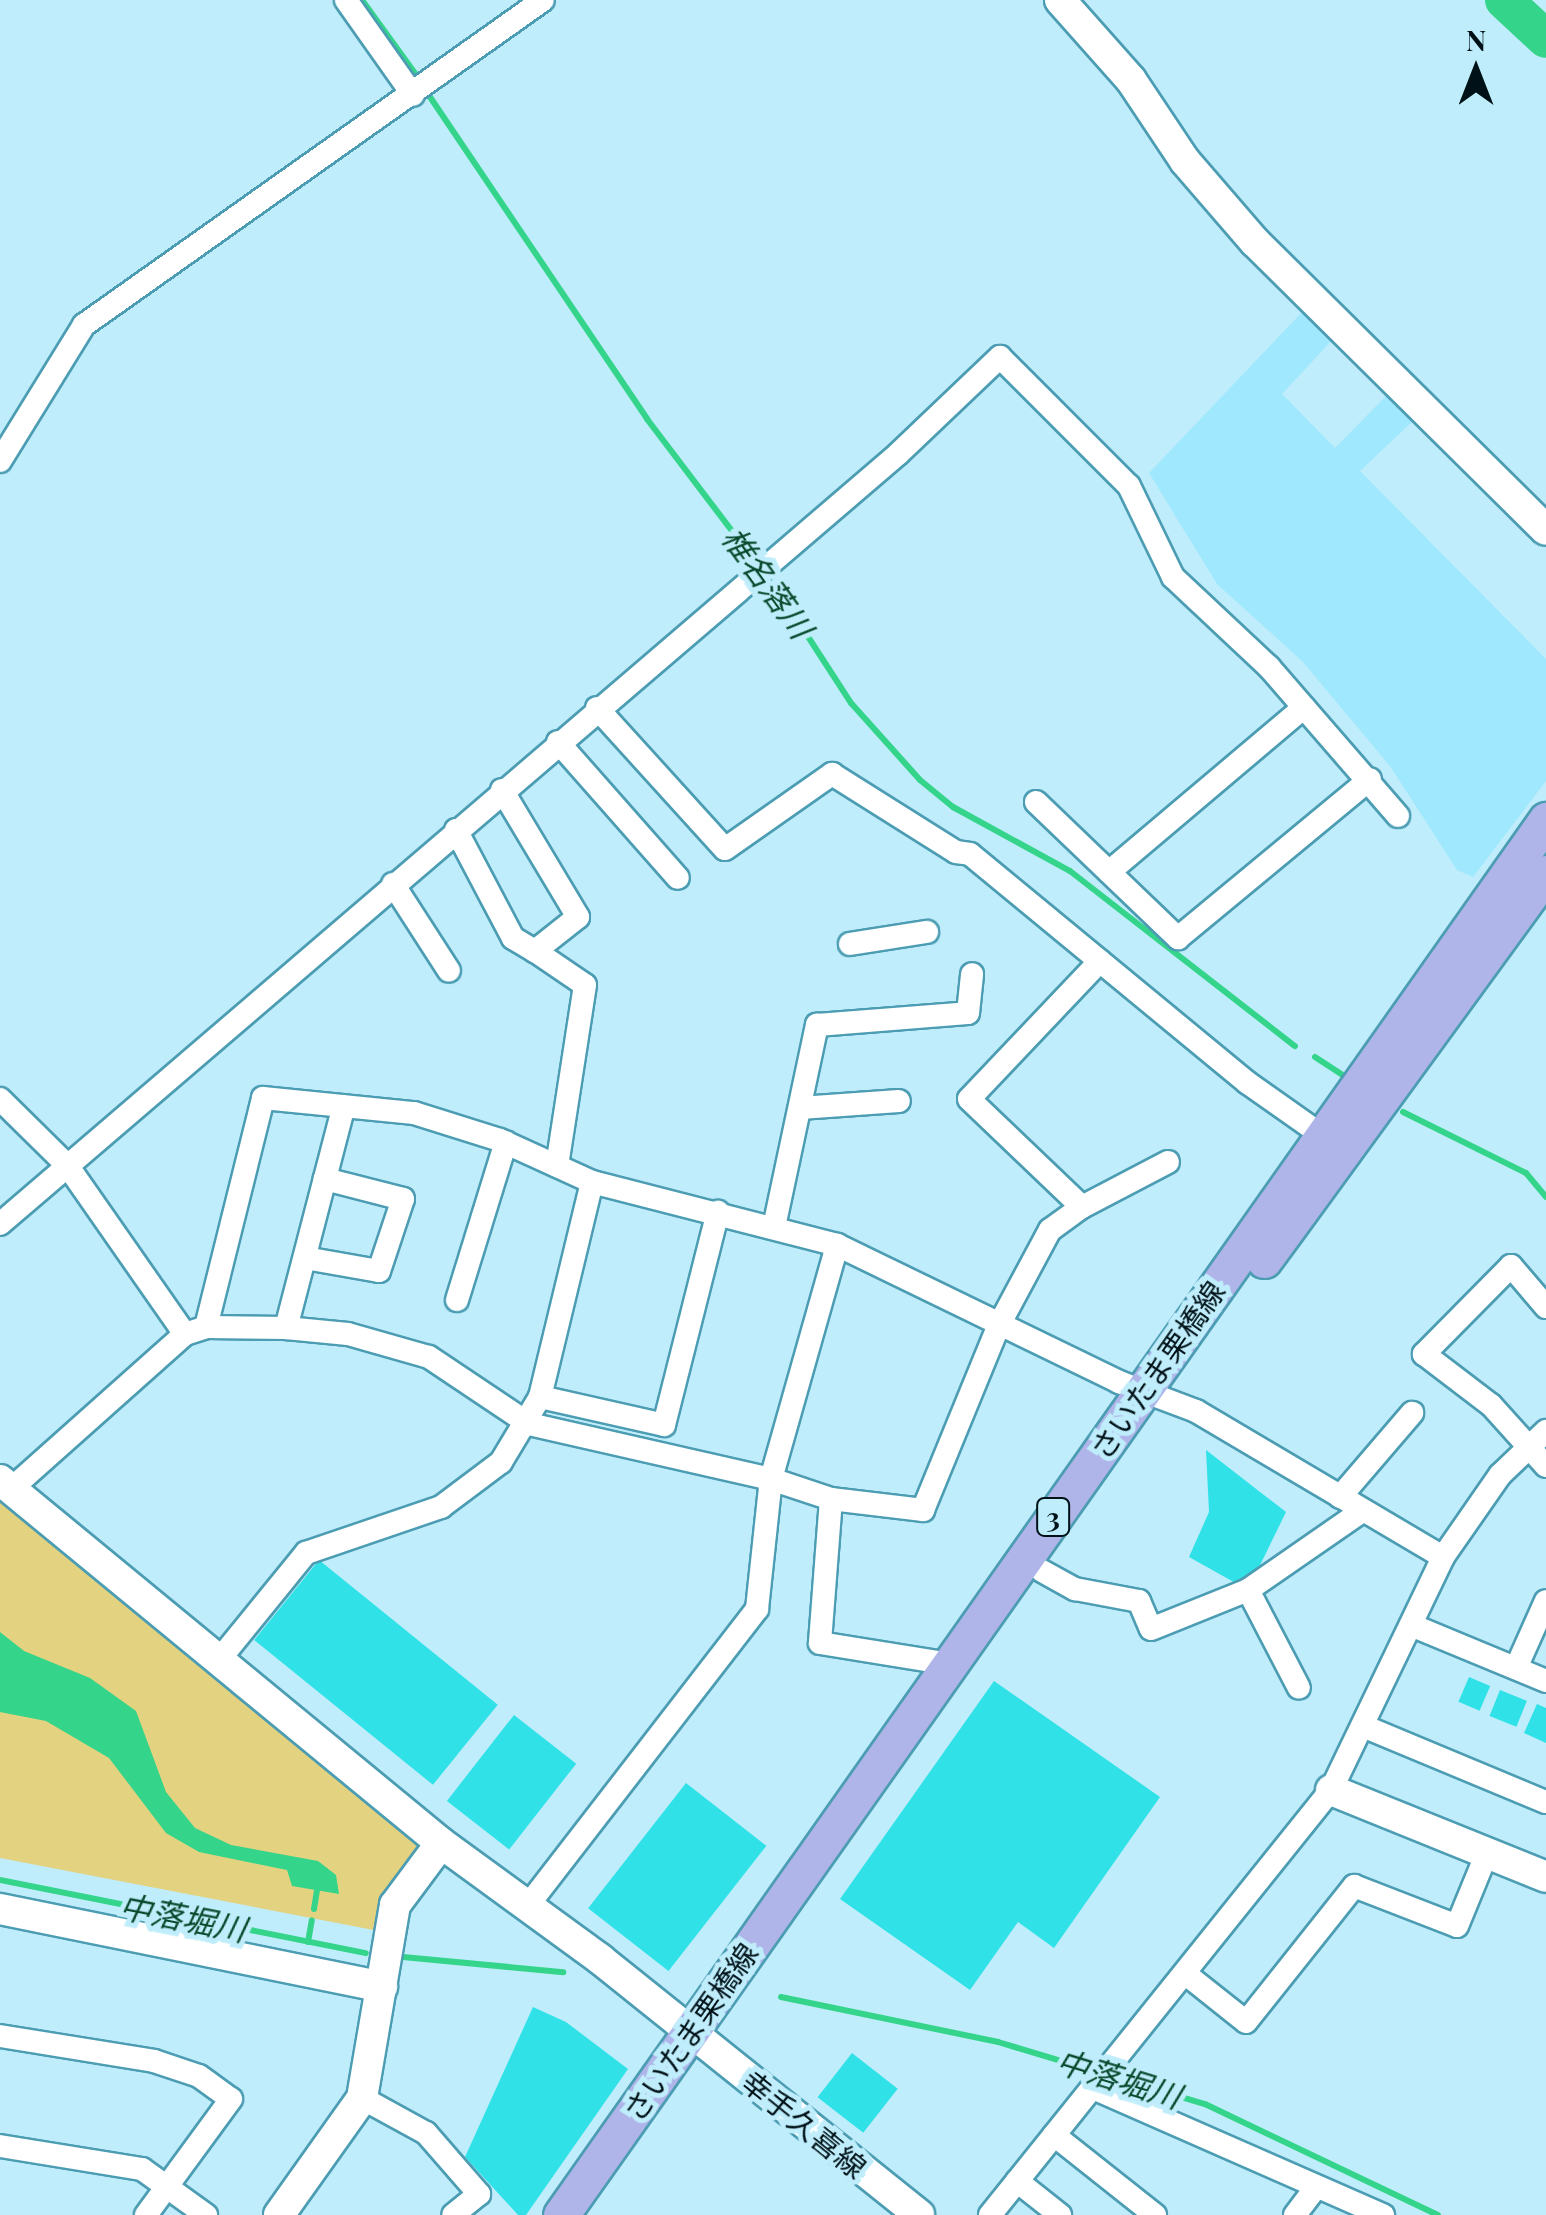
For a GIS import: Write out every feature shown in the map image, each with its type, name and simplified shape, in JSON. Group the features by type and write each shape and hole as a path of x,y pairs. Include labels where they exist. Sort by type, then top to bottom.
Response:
{"main road":[{"name":"さいたま栗橋線","path":"561,2215 699,2038 1042,1570 1322,1136 1546,820"},
{"name":"さいたま栗橋線","path":"586,2215 699,2038 950,1664 1546,873"}],"street":[{"path":"346,0 413,95"},
{"path":"0,460 84,325 543,0"},
{"path":"1072,5 1256,242 1546,530"},
{"path":"0,1224 338,939 393,884 898,454 1000,357 1129,486 1174,576 1370,778 1398,816"},
{"path":"597,708 725,850 832,774 970,854 1322,1136"},
{"path":"1110,872 1304,708"},
{"path":"558,742 678,878"},
{"path":"1036,802 1178,938 1370,778"},
{"path":"502,790 578,918 535,952"},
{"path":"456,830 514,938 585,985 557,1166"},
{"path":"393,884 449,970"},
{"path":"850,944 927,932"},
{"path":"1082,1207 969,1099 1100,961"},
{"path":"774,1228 817,1025 968,1013 972,974"},
{"path":"6,1484 196,1331 263,1098 414,1113 506,1142 592,1182 838,1245 999,1326 1153,1395 1340,1496 1358,1512 1443,1557"},
{"path":"0,1100 67,1165 196,1331"},
{"path":"800,1108 899,1101"},
{"path":"286,1328 344,1106"},
{"path":"457,1300 506,1142"},
{"path":"196,1331 286,1328 348,1334 429,1357 530,1424 771,1478 831,1499 924,1510 999,1326 1050,1230 1082,1207 1168,1162"},
{"path":"304,1258 379,1270 404,1199 325,1179"},
{"path":"219,1660 306,1553 344,1535 441,1507 475,1487 530,1424 592,1182"},
{"path":"540,1397 664,1426 718,1212"},
{"path":"529,1904 756,1609 771,1478 838,1245"},
{"path":"1546,1307 1511,1266 1424,1354 1537,1438 1546,1466"},
{"path":"1340,1496 1412,1413"},
{"path":"990,2215 1187,1975 1331,1790 1443,1557 1537,1438"},
{"name":"幸手久喜線","path":"6,1484 441,1844 529,1904 919,2215"},
{"path":"831,1499 820,1643 950,1664"},
{"path":"1042,1570 1075,1589 1139,1601 1150,1629 1248,1590 1358,1512"},
{"path":"1248,1590 1298,1688"},
{"path":"1516,1668 1546,1601"},
{"path":"1411,1625 1546,1681"},
{"path":"1363,1726 1546,1802"},
{"path":"1331,1790 1546,1877"},
{"path":"279,2215 362,2098 395,1905 407,1881 441,1844"},
{"path":"1187,1975 1246,2022 1354,1886 1457,1926 1487,1853"},
{"path":"0,1910 382,1988"},
{"path":"0,2036 154,2061 199,2076 231,2099 146,2215"},
{"path":"1093,2088 1383,2215"},
{"path":"362,2098 426,2133 479,2194 453,2215"},
{"path":"1054,2136 1154,2215"},
{"path":"0,2146 142,2169 206,2215"},
{"path":"1017,2180 1060,2215"},
{"path":"1295,2215 1316,2187"}],"shaded area":[{"path":"1305,309 1334,338 1282,394 1335,448 1389,393 1414,420 1360,471 1546,659 1546,781 1473,877 1457,870 1390,766 1302,661 1217,584 1149,473"},
{"path":"0,1480 441,1843 389,1933 0,1858"},
{"path":"0,1632 24,1651 90,1678 136,1711 166,1792 195,1828 231,1845 318,1861 336,1875 339,1894 292,1886 287,1870 199,1852 166,1833 109,1758 46,1721 0,1712"}],"building":[{"path":"1206,1450 1286,1512 1248,1590 1189,1557 1209,1512"},
{"path":"319,1560 498,1705 433,1785 254,1640"},
{"path":"1469,1677 1490,1686 1480,1711 1458,1702"},
{"path":"994,1681 1160,1797 1054,1948 1018,1922 970,1990 840,1899"},
{"path":"1500,1690 1527,1701 1516,1727 1490,1716"},
{"path":"1537,1704 1546,1708 1546,1743 1524,1733"},
{"path":"514,1715 576,1764 509,1850 447,1801"},
{"path":"686,1783 766,1846 668,1971 588,1908"},
{"path":"533,2007 566,2022 628,2069 526,2215 518,2215 465,2157"},
{"path":"852,2053 898,2089 863,2133 818,2097"}],"waterway":[{"name":"椎名落川","path":"362,0 420,80"},
{"path":"1504,0 1546,39"},
{"name":"椎名落川","path":"426,91 647,419 783,598 851,703 920,780 953,807 1070,871 1295,1046"},
{"name":"椎名落川","path":"1315,1057 1343,1075"},
{"name":"椎名落川","path":"1403,1112 1526,1173 1546,1197"},
{"name":"中落堀川","path":"0,1880 366,1953"},
{"path":"314,1909 317,1890"},
{"path":"308,1942 312,1920"},
{"name":"中落堀川","path":"403,1957 563,1972"},
{"name":"中落堀川","path":"781,1997 998,2042 1205,2104 1438,2215"}]}
